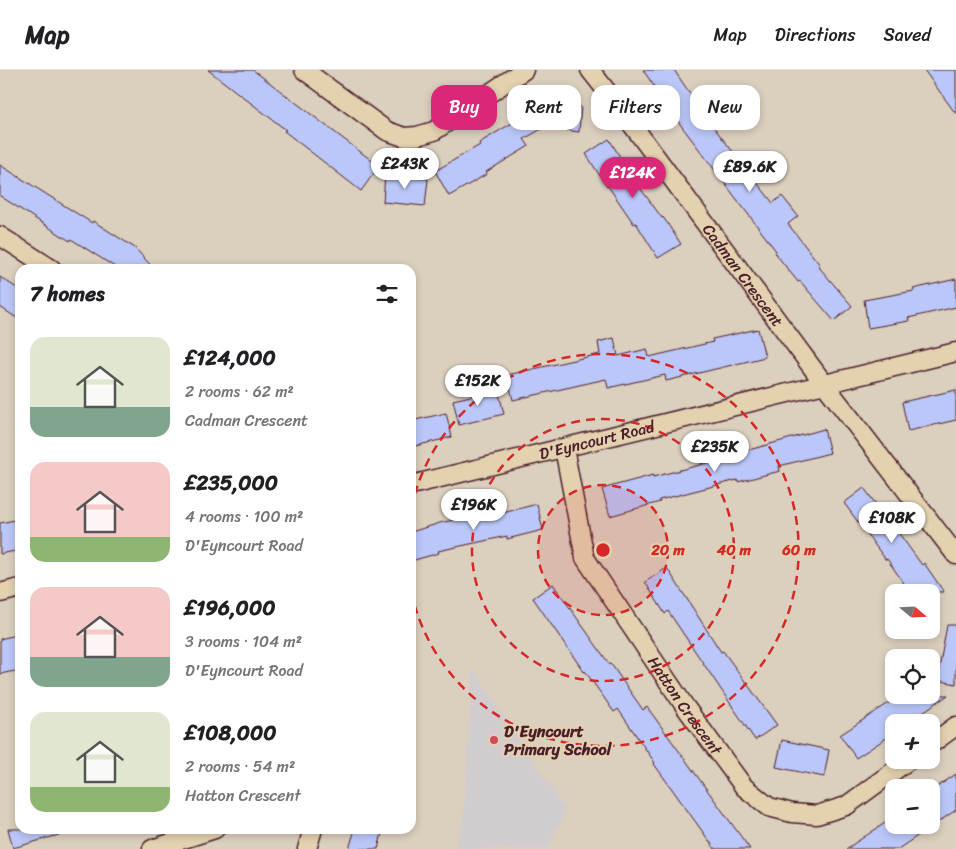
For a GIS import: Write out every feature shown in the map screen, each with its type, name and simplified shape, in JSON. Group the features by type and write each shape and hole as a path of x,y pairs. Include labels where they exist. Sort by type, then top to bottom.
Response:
{"street":[{"path":"304,70 387,131 404,137 417,136 434,131 524,70"},
{"name":"Cadman Crescent","path":"590,70 825,385"},
{"path":"0,236 44,264"},
{"name":"D'Eyncourt Road","path":"416,484 956,352"},
{"path":"825,385 956,555"},
{"name":"Hatton Crescent","path":"564,448 585,558 686,708 744,786 769,807 792,813 817,815 846,806 897,769"},
{"path":"0,594 15,590"},
{"path":"940,738 956,726"},
{"path":"152,849 199,834"},
{"path":"307,849 312,834"}],"shaded area":[{"name":"D'Eyncourt Primary School","path":"473,668 566,811 547,849 455,849 463,819"}],"building":[{"path":"208,70 253,70 379,166 361,191"},
{"path":"643,70 674,70 690,94 690,130 716,130 773,203 782,196 798,216 788,224 820,265 818,266 852,306 834,321 800,281 798,282 775,253 776,251 680,124 680,85 653,85"},
{"path":"924,70 956,70 956,114"},
{"path":"507,126 507,130 540,130 524,139 529,146 449,196 435,171 480,145 479,143"},
{"path":"609,139 635,181 681,244 658,258 636,223 634,224 607,187 586,154"},
{"path":"0,165 135,248 149,264 110,264 71,239 70,241 0,196"},
{"path":"385,174 428,179 425,206 383,202"},
{"path":"0,277 15,287 15,317 0,307"},
{"path":"956,279 956,307 908,318 909,321 868,328 864,300 914,291 913,289"},
{"path":"758,329 765,357 666,381 665,375 608,388 606,379 513,400 507,375 600,354 598,342 614,338 618,356 647,349 649,357 713,342 712,339"},
{"path":"498,390 504,414 459,425 453,400"},
{"path":"956,390 956,420 908,431 902,402"},
{"path":"446,413 452,437 416,446 416,420"},
{"path":"824,429 830,453 779,466 780,471 659,500 660,502 610,516 602,489 731,457 731,455"},
{"path":"864,488 938,584 904,584 844,503"},
{"path":"537,504 543,530 507,539 507,536 438,551 439,553 416,560 416,530 490,512 491,516"},
{"path":"15,520 15,551 0,554 0,523"},
{"path":"667,568 721,652 723,651 777,725 755,740 668,611 665,614 645,582"},
{"path":"553,584 643,710 647,707 750,849 715,849 654,764 618,709 614,712 533,598"},
{"path":"947,625 956,625 956,684 940,681 940,664"},
{"path":"15,635 15,671 0,674 0,639"},
{"path":"940,695 948,695 940,700"},
{"path":"887,704 935,704 920,714 885,714 885,739 856,758 840,735"},
{"path":"782,740 829,750 824,777 776,767"},
{"path":"956,774 956,810 940,821 940,785"},
{"path":"885,823 885,834 920,834 898,849 846,849"},
{"path":"8,829 15,829 15,834 62,834 13,848"},
{"path":"354,834 382,834 378,849 349,849"}],"place":[{"name":"D'Eyncourt Primary School","path":"494,740"}]}
